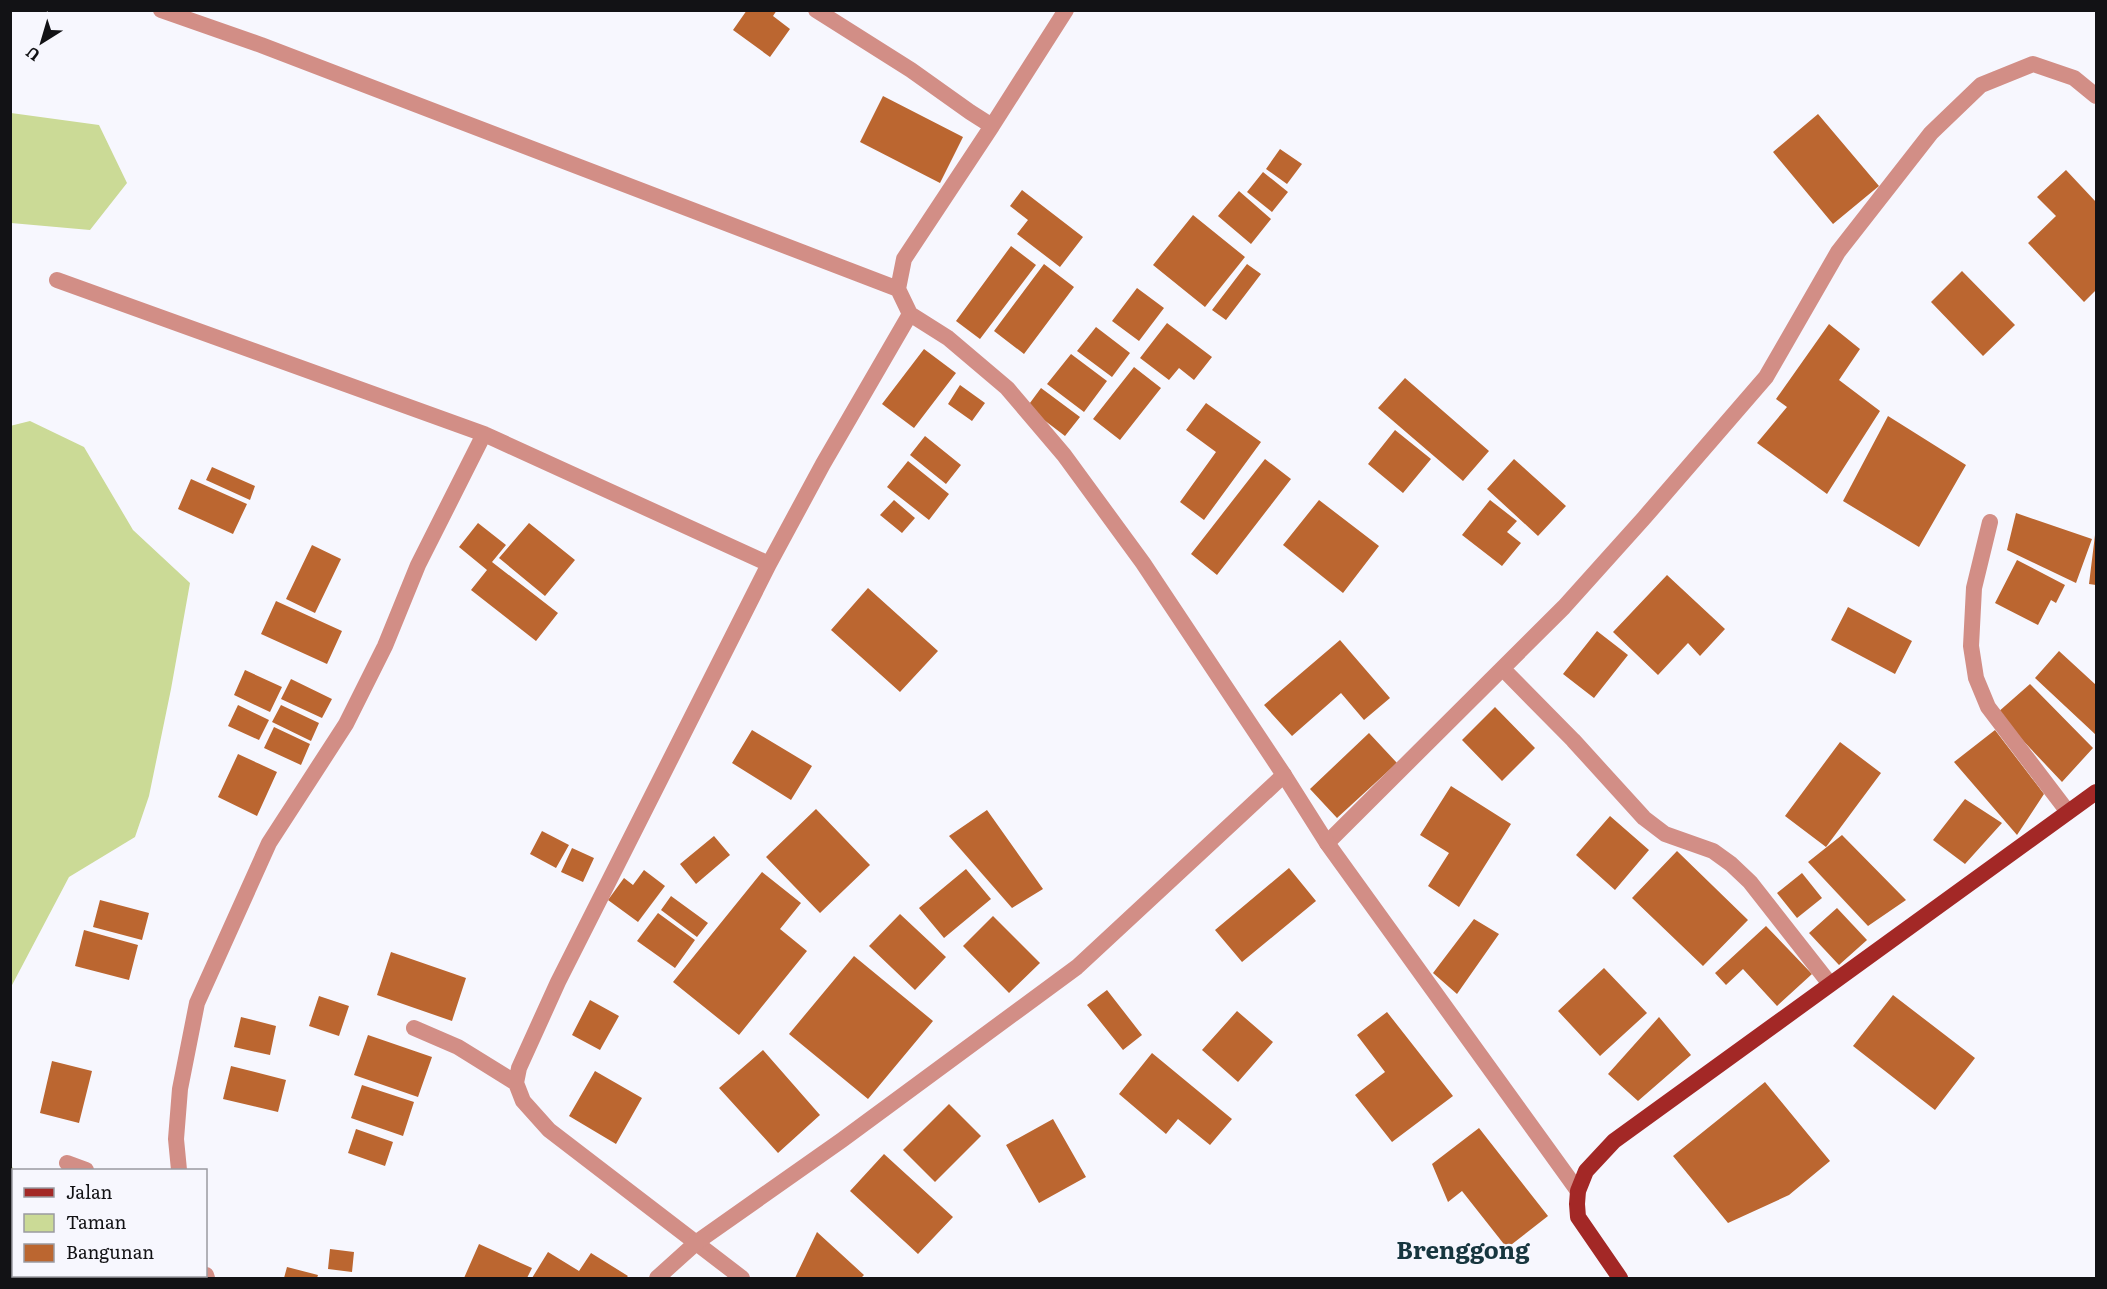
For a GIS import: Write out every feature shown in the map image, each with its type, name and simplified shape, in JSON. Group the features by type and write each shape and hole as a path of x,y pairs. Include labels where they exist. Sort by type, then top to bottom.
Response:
{"main road":[{"path":"1620,1278 1578,1217 1578,1191 1586,1171 1614,1141 2097,792"}],"street":[{"path":"161,10 261,45 898,289"},
{"path":"816,10 911,70 992,126"},
{"path":"1066,10 904,259 898,289 910,314 948,338 1007,388 1064,455 1143,562 1327,843 1578,1191"},
{"path":"1327,843 1564,608 1766,377 1838,252 1940,124 1982,85 2033,64 2074,78 2097,96"},
{"path":"57,280 484,434 769,564"},
{"path":"512,1080 558,982 769,564 823,464 910,314"},
{"path":"179,1169 176,1139 180,1089 197,1003 269,843 346,724 385,646 418,565 484,434"},
{"path":"1990,522 1974,588 1971,646 1976,678 1988,707 2068,812"},
{"path":"1503,669 1573,740 1644,818 1665,834 1713,851 1750,882 1830,984"},
{"path":"657,1278 697,1242 851,1134 1077,967 1284,775"},
{"path":"414,1028 458,1047 512,1080 523,1101 549,1130 742,1278"},
{"path":"67,1163 83,1169"}],"green space":[{"path":"11,113 99,125 127,183 90,230 11,223"},
{"path":"30,421 84,447 133,530 190,583 149,796 135,837 69,877 11,987 10,426"},
{"path":"11,1165 13,1169 12,1277 146,1278 11,1278"}],"building":[{"path":"747,10 777,10 773,16 790,29 770,57 733,30"},
{"path":"883,96 963,137 940,183 860,142"},
{"path":"1818,114 1879,186 1833,224 1773,152"},
{"path":"1280,149 1302,164 1287,184 1266,169"},
{"path":"2066,170 2096,202 2096,290 2084,302 2028,243 2056,216 2037,197"},
{"path":"1263,172 1288,192 1272,212 1247,192"},
{"path":"1022,190 1083,237 1060,267 1017,234 1028,220 1010,206"},
{"path":"1239,191 1271,219 1251,244 1218,216"},
{"path":"1193,215 1245,257 1205,307 1153,265"},
{"path":"1011,246 1036,265 980,339 956,321"},
{"path":"1044,264 1074,287 1024,354 994,331"},
{"path":"1247,264 1261,274 1226,320 1212,310"},
{"path":"1962,271 2015,325 1983,356 1931,302"},
{"path":"1137,288 1164,308 1139,341 1112,321"},
{"path":"1167,323 1212,357 1194,380 1179,368 1169,380 1140,358"},
{"path":"1829,324 1860,349 1839,380 1880,411 1827,494 1757,443 1787,407 1776,399"},
{"path":"1096,327 1130,353 1112,377 1077,351"},
{"path":"924,349 956,373 914,428 882,404"},
{"path":"1071,354 1107,381 1084,412 1047,384"},
{"path":"1134,367 1161,388 1120,440 1093,419"},
{"path":"1405,378 1489,451 1463,481 1378,408"},
{"path":"960,385 985,403 972,421 948,404"},
{"path":"1041,388 1080,417 1065,436 1027,407"},
{"path":"1206,403 1261,442 1204,520 1180,502 1216,452 1186,430"},
{"path":"1888,416 1966,465 1919,547 1843,501"},
{"path":"1395,430 1431,459 1403,493 1368,464"},
{"path":"925,436 961,465 946,484 910,455"},
{"path":"1265,459 1291,479 1217,575 1191,554"},
{"path":"1514,459 1566,506 1538,536 1487,489"},
{"path":"908,461 949,494 929,520 887,487"},
{"path":"212,467 255,486 250,500 206,480"},
{"path":"191,479 247,504 233,534 178,509"},
{"path":"894,500 915,518 902,533 880,515"},
{"path":"1319,500 1379,546 1343,593 1283,545"},
{"path":"1490,500 1517,521 1507,532 1521,543 1502,566 1462,535"},
{"path":"2016,513 2092,539 2076,583 2007,550"},
{"path":"478,523 506,545 492,562 558,613 536,641 471,590 487,570 459,547"},
{"path":"529,523 575,560 545,596 499,558"},
{"path":"2096,535 2096,585 2089,584"},
{"path":"312,545 341,559 315,613 286,599"},
{"path":"2017,560 2065,585 2056,603 2051,600 2038,625 1995,603"},
{"path":"1667,575 1725,629 1700,656 1688,643 1658,675 1613,632"},
{"path":"868,588 938,651 900,692 831,630"},
{"path":"276,601 342,631 327,664 261,634"},
{"path":"1848,607 1912,641 1895,674 1831,640"},
{"path":"1597,631 1628,655 1594,698 1563,674"},
{"path":"1340,640 1390,698 1364,720 1341,693 1292,736 1264,705"},
{"path":"2059,651 2096,685 2096,735 2035,678"},
{"path":"245,670 282,687 270,712 234,695"},
{"path":"291,679 332,699 322,718 281,699"},
{"path":"2030,684 2093,748 2062,782 1997,713"},
{"path":"238,705 269,720 259,740 228,726"},
{"path":"281,705 319,723 311,741 272,722"},
{"path":"1495,707 1535,748 1502,781 1462,740"},
{"path":"274,727 310,744 301,765 264,748"},
{"path":"752,730 812,766 791,800 732,763"},
{"path":"1995,730 2044,794 2017,835 1954,762"},
{"path":"1369,733 1397,763 1337,818 1310,789"},
{"path":"1840,742 1881,773 1826,847 1785,816"},
{"path":"238,754 277,772 257,816 218,797"},
{"path":"1451,786 1511,824 1459,907 1428,886 1449,853 1420,835"},
{"path":"1965,799 2002,823 1965,864 1933,840"},
{"path":"816,809 870,865 820,913 766,857"},
{"path":"987,810 1043,889 1012,908 949,836"},
{"path":"1610,816 1649,850 1615,890 1576,855"},
{"path":"542,831 569,845 556,868 530,854"},
{"path":"1842,835 1906,900 1868,926 1808,862"},
{"path":"714,836 730,855 696,884 680,864"},
{"path":"572,848 594,858 583,882 561,872"},
{"path":"1677,851 1748,920 1703,966 1632,898"},
{"path":"1289,868 1316,901 1242,962 1215,930"},
{"path":"966,869 991,899 944,938 919,908"},
{"path":"644,870 665,886 638,922 608,900 624,878 633,885"},
{"path":"762,872 801,903 780,929 807,951 739,1035 673,982"},
{"path":"1802,873 1822,898 1797,918 1777,893"},
{"path":"671,896 708,923 697,937 661,910"},
{"path":"100,900 149,913 142,940 93,927"},
{"path":"1837,908 1867,940 1839,965 1809,933"},
{"path":"658,913 695,940 675,968 637,941"},
{"path":"900,914 946,957 915,990 869,946"},
{"path":"993,916 1040,963 1009,993 963,946"},
{"path":"1474,919 1499,934 1457,994 1433,973"},
{"path":"1766,926 1812,974 1777,1006 1743,969 1726,985 1715,973"},
{"path":"84,930 138,945 129,980 75,966"},
{"path":"391,952 466,978 452,1021 377,995"},
{"path":"854,956 933,1021 868,1099 789,1034"},
{"path":"1604,968 1647,1013 1600,1056 1558,1011"},
{"path":"1107,990 1142,1035 1123,1050 1087,1005"},
{"path":"1893,995 1975,1058 1935,1110 1853,1046"},
{"path":"319,996 349,1006 339,1036 309,1026"},
{"path":"590,1000 619,1016 600,1050 572,1035"},
{"path":"1237,1011 1273,1042 1238,1082 1202,1050"},
{"path":"1387,1012 1453,1096 1392,1142 1355,1095 1385,1072 1357,1035"},
{"path":"241,1017 276,1026 270,1055 234,1047"},
{"path":"1659,1017 1691,1055 1638,1101 1608,1074"},
{"path":"368,1035 432,1057 418,1097 354,1075"},
{"path":"763,1050 820,1115 778,1153 719,1088"},
{"path":"1152,1053 1232,1119 1210,1145 1178,1119 1166,1134 1119,1094"},
{"path":"52,1061 92,1071 79,1123 40,1113"},
{"path":"231,1066 286,1080 278,1112 223,1099"},
{"path":"595,1071 642,1098 616,1144 569,1116"},
{"path":"1765,1082 1830,1161 1789,1195 1728,1223 1673,1156"},
{"path":"362,1085 414,1102 403,1136 351,1118"},
{"path":"949,1104 981,1136 935,1182 903,1150"},
{"path":"1053,1119 1086,1177 1039,1203 1006,1145"},
{"path":"1479,1128 1548,1216 1507,1248 1462,1191 1448,1202 1432,1164"},
{"path":"356,1129 393,1142 385,1166 348,1153"},
{"path":"884,1154 953,1217 918,1254 850,1191"},
{"path":"817,1232 864,1275 861,1278 795,1278"},
{"path":"479,1244 532,1268 527,1278 464,1278"},
{"path":"330,1249 354,1252 352,1272 328,1269"},
{"path":"548,1252 579,1271 591,1253 628,1276 626,1278 532,1278"},
{"path":"287,1267 318,1275 317,1278 284,1278"}],"district":[{"name":"Brenggong","path":"1463,1248"}]}
